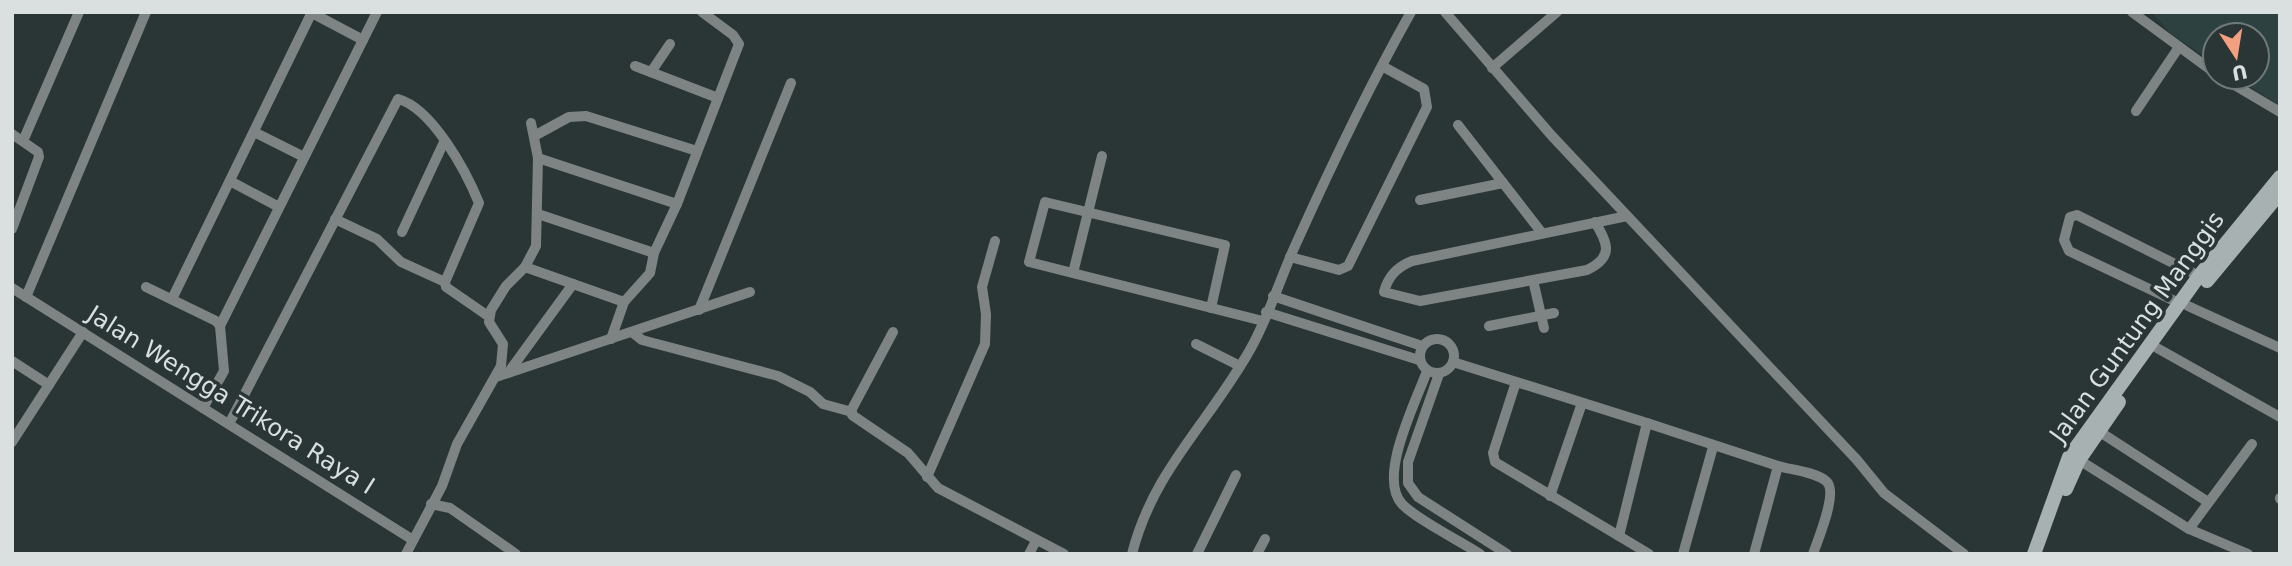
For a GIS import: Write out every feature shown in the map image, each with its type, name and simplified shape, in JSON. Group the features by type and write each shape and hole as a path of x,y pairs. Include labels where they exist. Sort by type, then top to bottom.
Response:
{"street":[{"path":"23,141 79,12"},
{"path":"26,297 146,12"},
{"path":"203,408 224,371 220,326 377,12"},
{"path":"611,338 624,302 650,273 654,253 677,204 739,44 733,35 702,12"},
{"path":"1132,554 1140,523 1165,472 1219,400 1240,366 1345,136 1411,12"},
{"path":"1444,12 1627,216 1857,460 1870,479 1964,554"},
{"path":"1492,68 1556,12"},
{"path":"2132,12 2201,63"},
{"path":"172,299 312,13 363,40"},
{"path":"651,72 670,44"},
{"path":"2136,111 2179,47"},
{"path":"635,66 718,98"},
{"path":"1290,257 1339,270 1348,266 1427,107 1423,89 1382,66"},
{"path":"699,310 791,83"},
{"path":"2245,91 2280,111"},
{"path":"229,424 398,99 410,102 422,111 465,172 479,203 445,282 446,287 488,316 504,351 496,377 457,444 442,486 406,554"},
{"path":"536,135 569,117 586,116 697,151"},
{"path":"488,316 506,286 525,267 536,246 538,158 536,135 531,123"},
{"path":"1458,125 1542,233"},
{"path":"254,132 304,158"},
{"path":"12,134 38,152 39,157 13,225"},
{"path":"402,232 444,142"},
{"path":"1073,274 1102,156"},
{"path":"538,158 677,204"},
{"name":"Jalan Guntung Manggis","path":"2042,554 2079,460 2157,348 2199,276 2280,177"},
{"path":"230,181 279,207"},
{"path":"1420,200 1503,183"},
{"name":"Jalan Guntung Manggis","path":"2034,554 2069,457 2183,304 2280,193"},
{"path":"1211,308 1225,246 1045,202 1030,262 1211,308 1264,316 1355,340 1419,360 1427,371 1439,374"},
{"path":"538,214 654,253"},
{"path":"2199,276 2077,215 2070,217 2064,240 2068,251 2280,348"},
{"path":"1595,222 1608,243 1603,257 1594,267 1420,301 1389,296 1383,290 1400,266 1412,261 1542,233 1595,222 1627,216"},
{"path":"335,219 377,239 401,262 445,282"},
{"path":"927,477 985,344 986,314 982,287 995,240"},
{"path":"525,267 624,302"},
{"path":"1533,280 1543,322"},
{"path":"508,373 573,284"},
{"path":"146,287 216,321 220,326"},
{"name":"Jalan Wengga Trikora Raya I","path":"12,288 413,540"},
{"path":"496,377 750,292"},
{"path":"1273,296 1422,346"},
{"path":"1489,326 1543,322 1554,313"},
{"path":"1355,340 1359,325"},
{"path":"12,442 83,332"},
{"path":"632,332 642,340 778,376 810,392 824,404 852,412 908,453 938,488 1064,554"},
{"path":"852,412 893,332"},
{"path":"1419,360 1422,346 1433,339 1445,341 1453,350 1453,362 1439,374 1406,473 1413,492 1507,554"},
{"path":"1196,344 1240,366"},
{"path":"2157,348 2280,417"},
{"path":"12,361 49,385"},
{"path":"1453,362 1823,480 1829,486 1831,498 1813,554"},
{"path":"1427,371 1393,467 1397,496 1403,505 1480,554"},
{"path":"1516,382 1493,458 1550,496 1649,554"},
{"path":"1550,496 1582,403"},
{"path":"1619,536 1647,423"},
{"path":"1406,429 1418,434"},
{"path":"2100,432 2208,502"},
{"path":"2189,528 2252,444"},
{"path":"1683,554 1713,447"},
{"path":"2079,460 2189,528 2248,554"},
{"path":"1754,554 1779,467"},
{"path":"1197,554 1236,475"},
{"path":"431,503 450,508 516,554"},
{"path":"1257,554 1265,539"},
{"path":"1028,554 1036,541"}],"shaded area":[{"path":"2151,12 2280,12 2280,106 2257,91 2271,91 2271,21 2201,21 2201,54 2171,34"}]}
